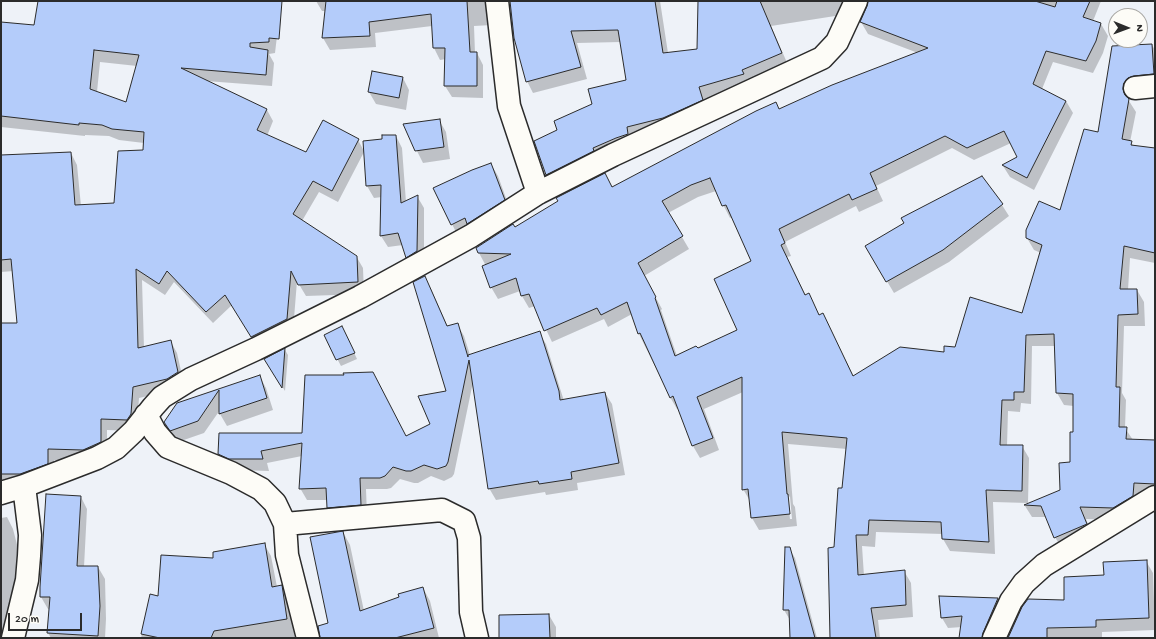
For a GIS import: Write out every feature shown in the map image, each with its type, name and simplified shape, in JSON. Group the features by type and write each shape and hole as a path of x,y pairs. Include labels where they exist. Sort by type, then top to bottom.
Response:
{"street":[{"path":"497,1 508,106 538,193"},
{"path":"1,493 24,486 97,458 116,448 134,431 162,397 191,379 263,346 360,297 471,236 538,193 614,155 822,58 837,42 856,1"},
{"path":"146,415 155,432 168,447 231,473 261,489 275,502 286,524 287,555 308,638"},
{"path":"13,638 27,580 29,556 30,535 24,486"},
{"path":"994,638 1011,601 1024,583 1044,565 1155,497"},
{"path":"286,524 442,510 464,521 469,538 471,612 477,638"}],"building":[{"path":"38,1 282,1 279,39 269,38 269,42 250,43 250,47 268,50 266,75 181,68 267,109 257,130 306,152 323,120 359,139 332,191 313,181 293,214 357,256 358,282 298,285 291,271 287,319 251,337 225,295 206,312 167,271 159,284 136,269 138,348 171,340 178,372 167,379 133,387 131,414 127,420 101,419 101,442 83,450 48,449 48,464 20,474 1,474 1,323 17,323 11,259 1,260 1,155 71,152 75,205 114,203 118,151 143,150 144,132 112,129 102,125 79,123 79,125 1,116 1,22 34,25","holes":["94,50 139,55 126,102 90,89"]},
{"path":"326,1 467,1 470,52 477,52 477,86 444,86 445,48 433,48 431,14 369,22 370,36 322,38"},
{"path":"510,1 655,1 663,53 697,49 698,1 760,1 782,53 742,70 744,74 699,87 703,100 663,118 627,127 628,134 593,148 594,151 546,175 534,141 557,130 554,121 592,104 588,89 626,80 618,30 571,31 581,67 526,82 514,38"},
{"path":"868,1 1035,1 1055,7 1057,1 1090,1 1083,17 1101,23 1096,41 1086,61 1046,51 1033,84 1066,101 1027,178 1002,165 1017,157 1004,131 967,148 945,136 870,173 877,189 852,200 849,194 779,229 785,243 781,245 805,295 809,293 819,315 823,313 853,376 900,347 944,352 944,346 955,347 970,297 1022,313 1042,245 1026,238 1026,230 1039,201 1060,210 1084,129 1098,132 1112,48 1148,48 1148,44 1152,44 1154,74 1134,76 1128,78 1124,83 1123,89 1125,95 1129,99 1122,139 1132,141 1131,145 1155,148 1155,253 1124,246 1120,289 1137,289 1138,314 1118,315 1116,387 1120,387 1119,427 1127,427 1126,439 1155,440 1155,484 1134,483 1133,496 1113,508 1080,507 1087,524 1054,538 1041,506 1024,505 1060,490 1059,463 1070,462 1070,432 1073,432 1073,394 1056,393 1054,334 1026,335 1024,392 1014,392 1014,400 1002,400 1000,445 1023,445 1022,491 986,490 989,542 942,539 941,522 869,520 868,535 856,535 858,575 905,570 906,605 871,608 876,638 830,638 828,548 834,547 838,488 842,488 847,438 782,432 790,514 751,518 748,489 742,490 742,377 697,397 713,438 692,446 673,396 670,398 640,333 638,334 627,302 601,315 597,308 544,331 529,294 521,296 516,278 490,288 482,266 511,254 478,253 476,248 513,224 515,227 558,201 556,198 605,173 612,187 756,111 776,102 779,109 832,85 928,48 860,22","holes":["710,178 722,206 726,205 751,261 714,279 737,330 698,348 696,346 675,356 655,298 656,297 638,263 683,236 662,201 691,185"]},
{"path":"372,71 403,77 399,98 368,92"},
{"path":"440,119 444,147 415,151 403,124"},
{"path":"382,135 396,135 401,203 418,195 417,251 406,258 398,233 380,236 381,185 366,186 363,141 382,139"},
{"path":"491,163 505,200 467,224 465,218 451,225 433,188"},
{"path":"982,176 1003,204 943,250 886,282 865,246 904,223 901,218"},
{"path":"425,276 447,326 458,323 468,357 468,355 540,331 559,391 560,400 605,392 619,463 571,472 572,479 539,484 538,481 488,489 469,360 446,466 437,469 424,465 411,471 393,467 385,476 380,478 360,478 361,505 327,508 326,488 299,489 302,443 261,451 263,459 229,459 218,454 219,433 302,433 305,375 344,375 343,373 373,372 406,436 430,424 418,396 446,391 413,282"},
{"path":"342,326 355,353 336,360 324,335"},
{"path":"285,348 282,388 264,359"},
{"path":"260,375 267,398 219,414 219,390 198,421 170,431 164,422 177,403"},
{"path":"46,494 81,496 77,566 98,566 100,606 98,636 47,633 50,597 40,597"},
{"path":"343,531 360,611 399,597 398,594 423,587 434,628 395,638 320,638 318,626 328,623 310,537"},
{"path":"265,543 272,587 282,585 287,619 214,631 211,638 160,638 141,634 150,594 158,596 161,555 213,558 213,552"},
{"path":"785,547 790,547 815,638 790,638 789,610 783,610"},
{"path":"1147,560 1149,618 1096,620 1096,627 1047,628 1047,638 1008,638 1022,607 1028,599 1064,600 1064,577 1104,575 1103,562"},
{"path":"939,596 998,598 982,638 959,638 962,616 941,618"},
{"path":"549,614 550,638 499,638 499,615"}]}
